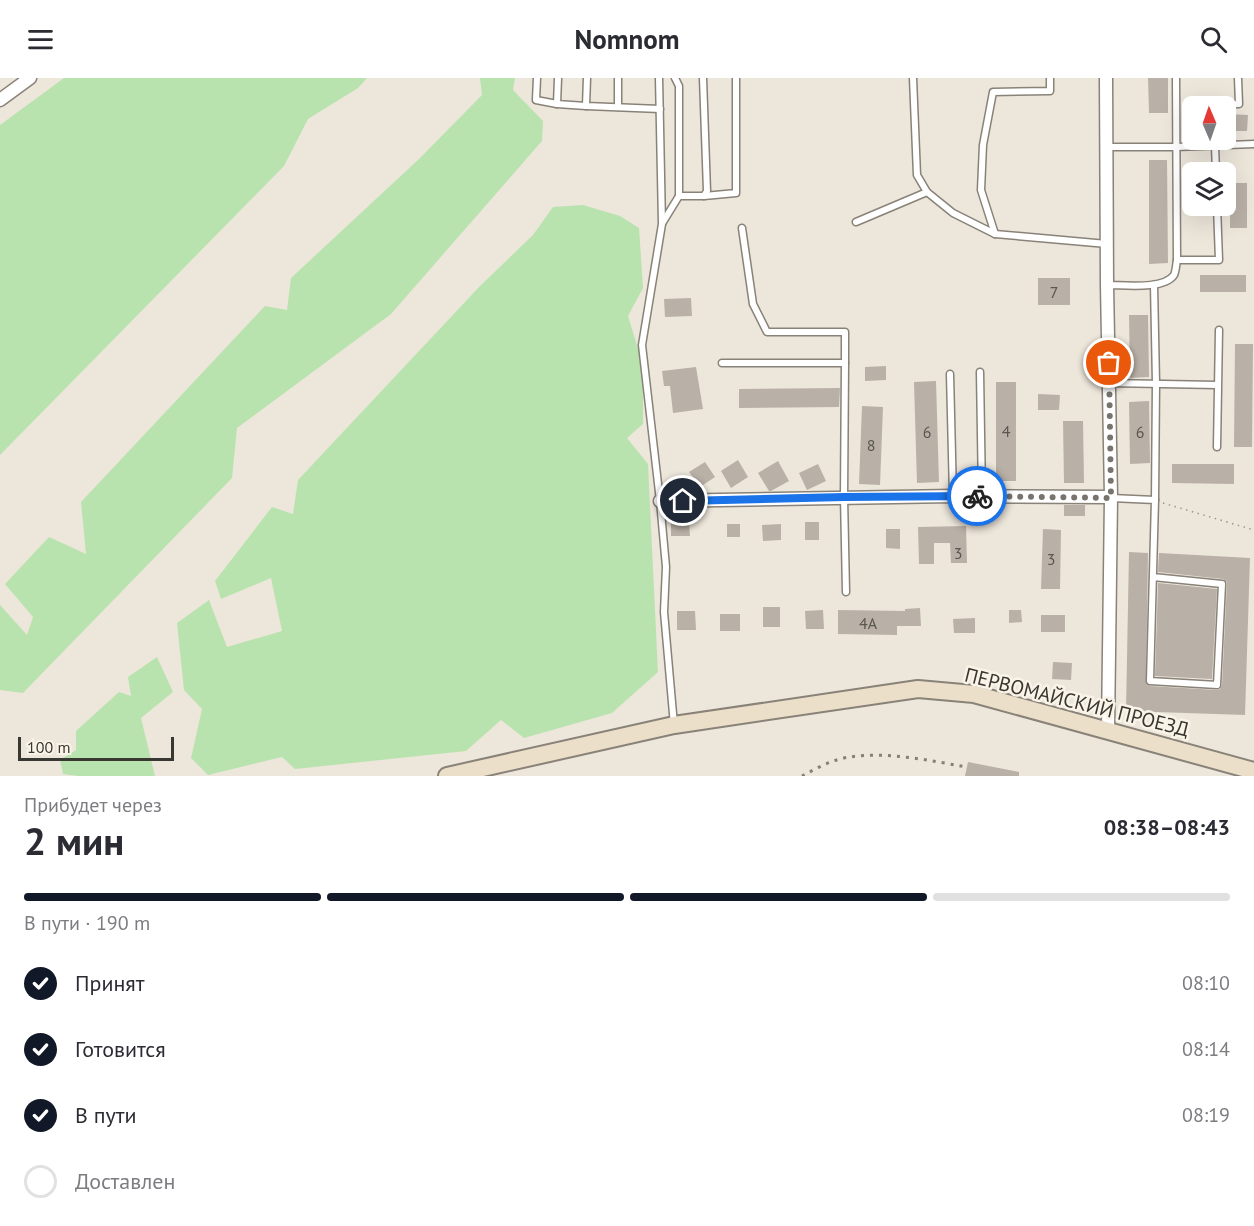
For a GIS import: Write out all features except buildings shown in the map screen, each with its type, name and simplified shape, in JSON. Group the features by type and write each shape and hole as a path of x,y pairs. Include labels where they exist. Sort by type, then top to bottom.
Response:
{"main road":[{"name":"ПЕРВОМАЙСКИЙ ПРОЕЗД","path":"447,776 674,725 918,689 974,694 1254,771"}],"street":[{"path":"0,100 30,78"},
{"path":"1106,78 1111,498 1108,730"},
{"path":"660,501 953,496 1111,498"}],"lane":[{"path":"537,78 536,100 557,105 660,109"},
{"path":"557,105 558,78"},
{"path":"586,106 587,78"},
{"path":"618,78 618,107"},
{"path":"659,78 662,224 642,345 666,567 664,612 674,725"},
{"path":"662,224 679,196 679,86 675,78"},
{"path":"703,78 707,191 704,195"},
{"path":"679,196 736,193 736,78"},
{"path":"913,78 917,175 927,192 953,213 995,234 1107,244"},
{"path":"995,234 981,190 983,145 993,92 1050,91 1050,78"},
{"path":"1107,285 1154,285 1167,281 1175,273 1177,260 1176,78"},
{"path":"1236,105 1239,105 1238,78"},
{"path":"1236,145 1254,144"},
{"path":"1106,147 1182,146"},
{"path":"856,222 927,192"},
{"path":"1177,260 1219,260 1217,216"},
{"path":"741,228 753,304 767,332 844,332 846,592"},
{"path":"1153,577 1222,584 1217,685 1150,681 1155,500 1154,285"},
{"path":"1217,447 1219,330"},
{"path":"722,363 845,363"},
{"path":"980,372 982,496"},
{"path":"950,374 953,496"},
{"path":"1109,383 1217,385"},
{"path":"1111,498 1155,500"}],"path":[{"path":"1155,500 1254,530"}],"green space":[{"path":"64,78 367,78 358,88 308,119 284,166 0,455 0,125"},
{"path":"480,78 515,78 513,90 543,121 542,141 391,314 237,428 232,478 23,693 0,690 0,605 27,635 33,617 5,584 49,537 86,554 81,502 265,306 287,310 291,278 419,159 482,95"},
{"path":"583,205 620,216 639,228 643,288 628,316 643,365 643,424 627,438 648,464 658,672 612,713 524,738 501,720 466,751 295,769 282,757 208,775 191,758 202,709 184,690 177,623 209,600 227,647 282,631 271,578 221,599 215,581 272,507 293,514 298,480 480,286 533,235 553,207"},
{"path":"157,657 173,692 141,718 155,776 63,774 60,760 76,750 76,731 119,692 131,696 128,677"}],"railway":[{"path":"802,776 825,764 864,755 909,758 967,767"}],"way so far":[{"path":"977,496 1111,498 1109,363"}],"route":[{"path":"683,501 977,496"}]}
